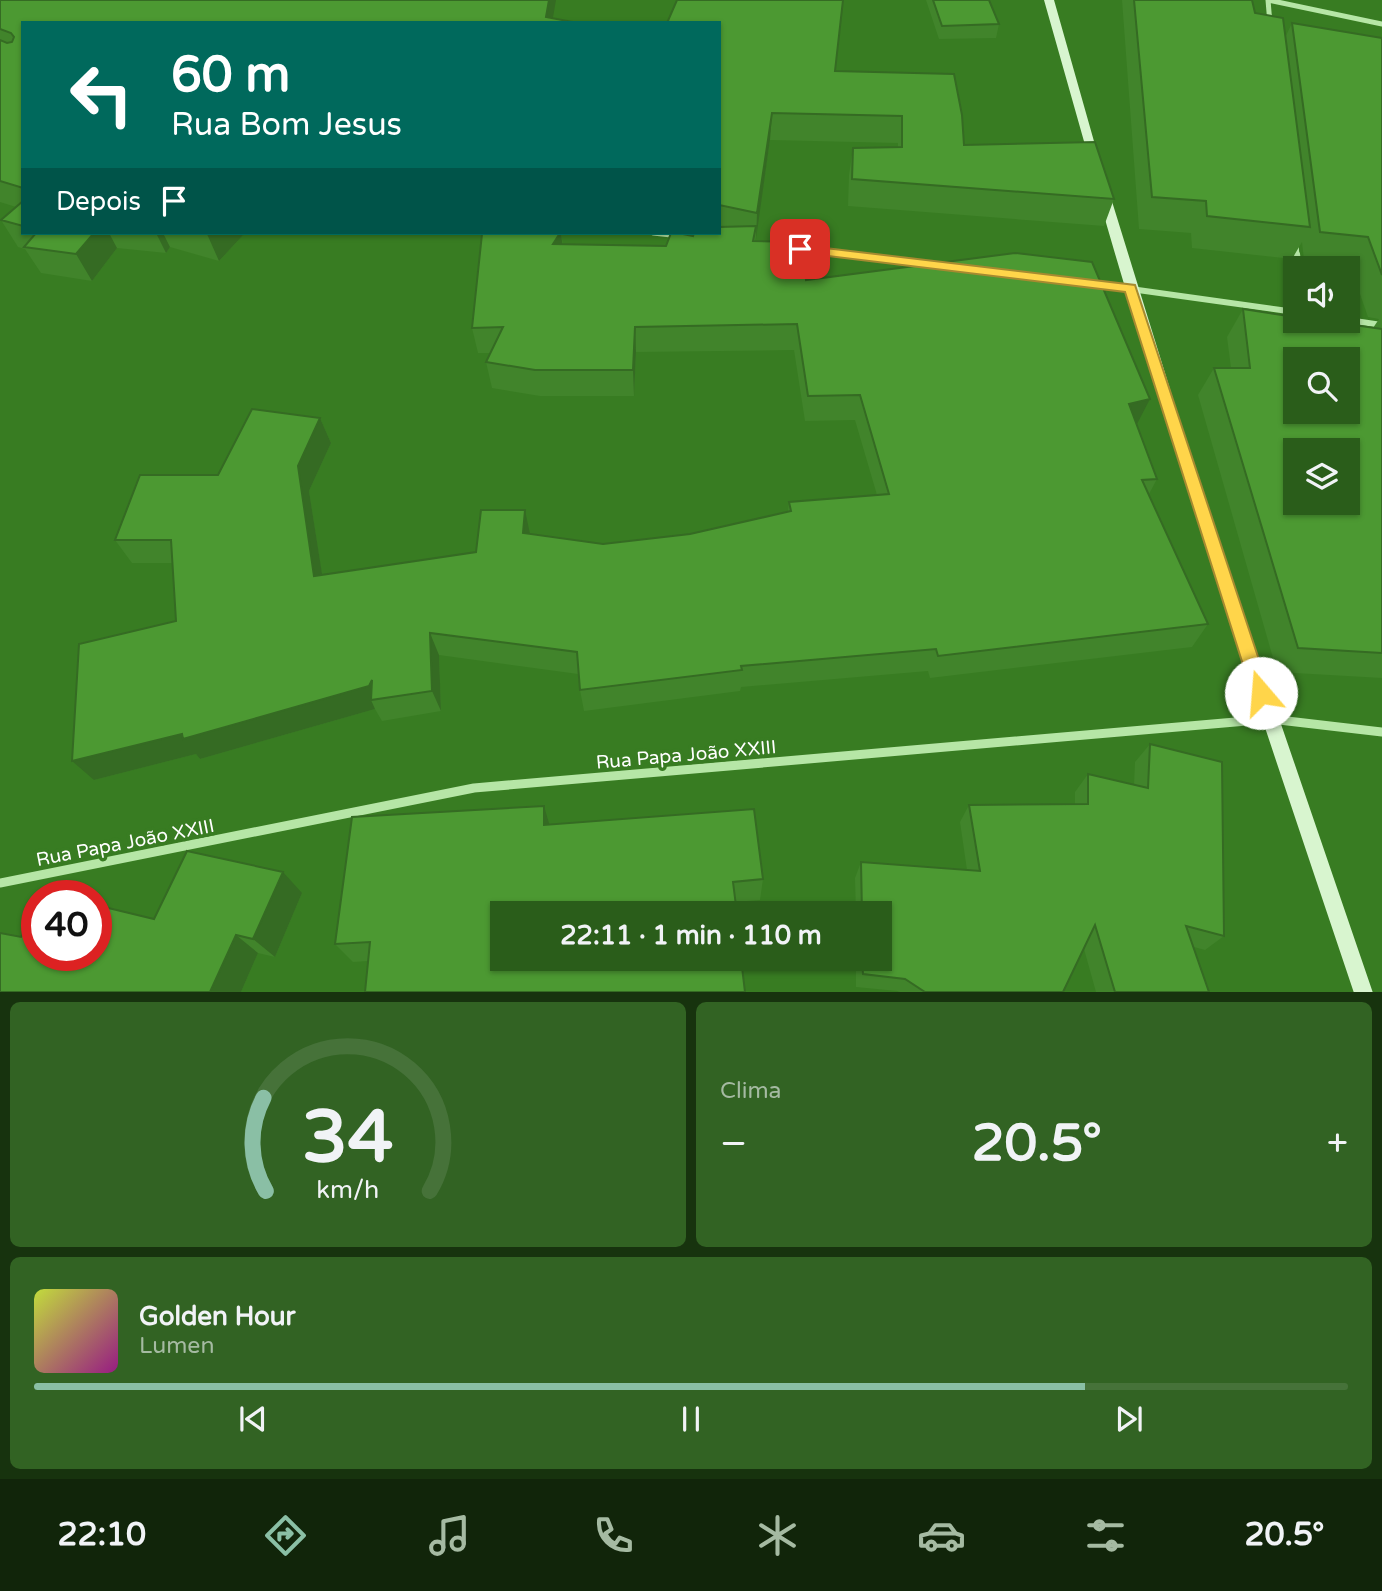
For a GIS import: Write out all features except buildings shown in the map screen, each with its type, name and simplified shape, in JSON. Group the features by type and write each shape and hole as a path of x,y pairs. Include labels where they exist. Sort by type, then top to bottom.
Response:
{"street":[{"path":"1049,0 1130,288 1270,719 1364,992"},
{"path":"1271,27 1268,0 1382,24"},
{"path":"672,235 692,237"},
{"path":"1295,241 1297,256"},
{"path":"784,247 943,266"},
{"path":"1090,284 1283,310"},
{"path":"1360,322 1382,325"},
{"name":"Rua Papa João XXIII","path":"0,883 474,788 1270,719 1382,732"}],"route":[{"path":"800,249 1130,288 1261,693"}]}
